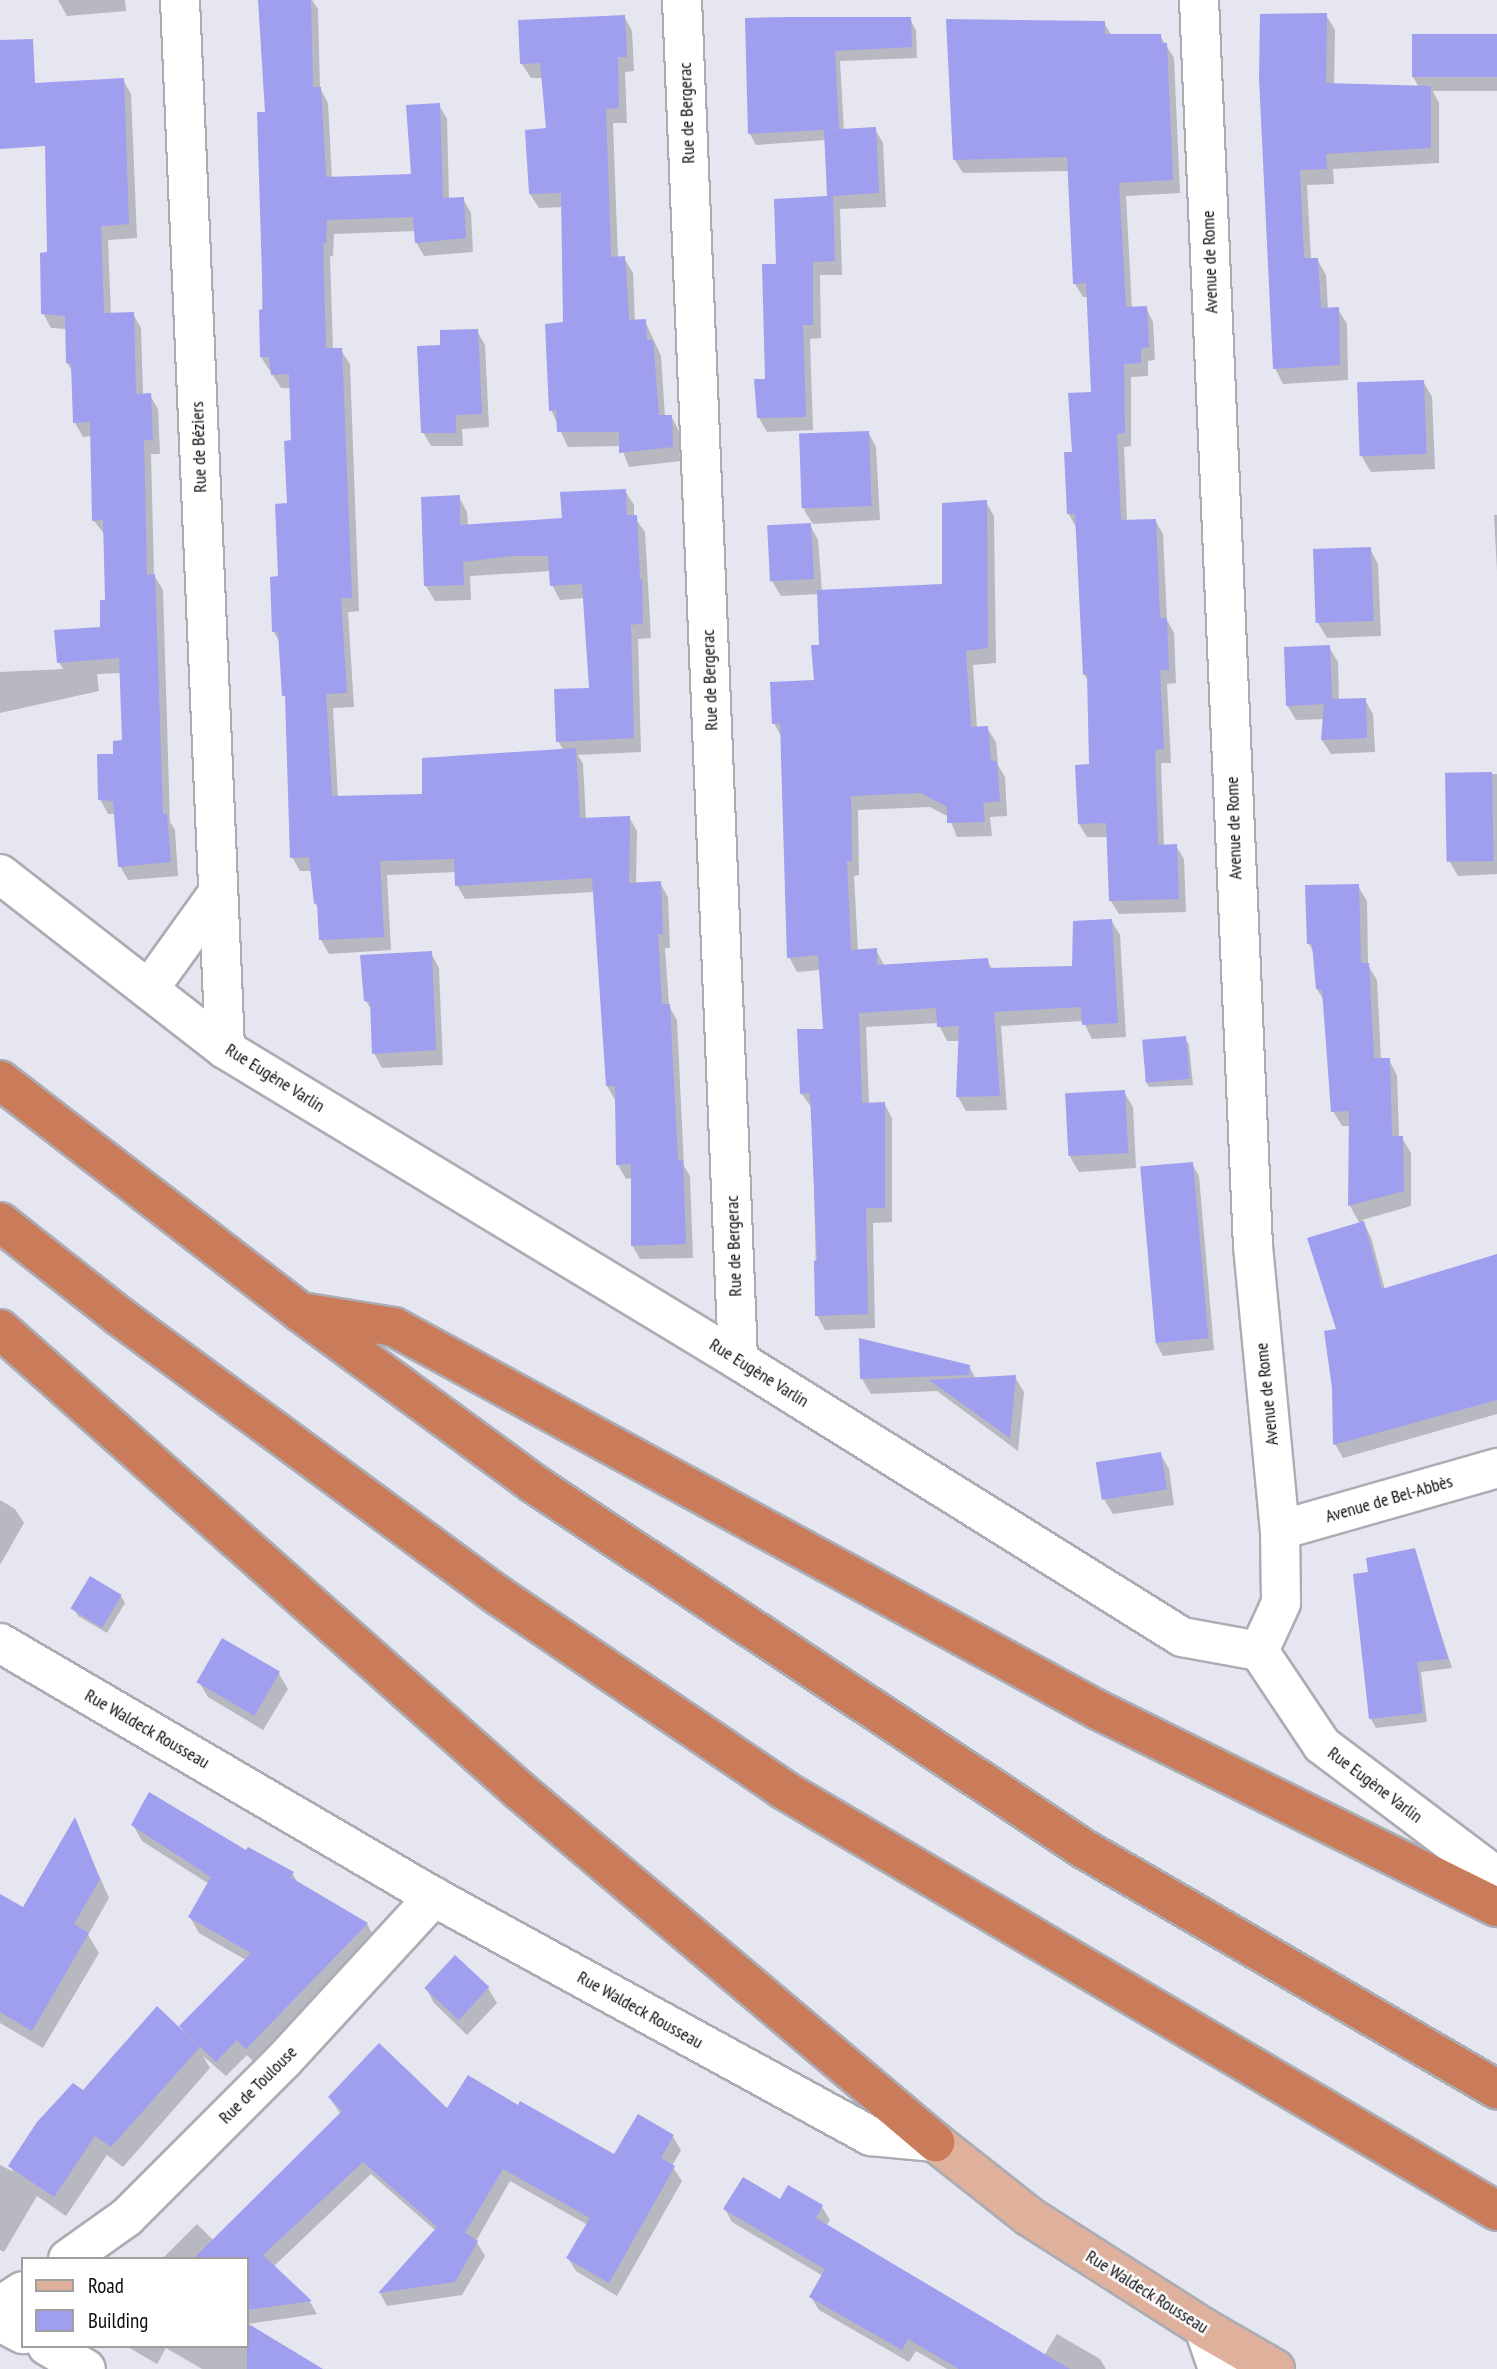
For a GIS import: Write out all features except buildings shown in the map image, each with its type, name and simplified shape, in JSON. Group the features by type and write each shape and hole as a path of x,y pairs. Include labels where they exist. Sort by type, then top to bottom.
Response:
{"highway":[{"path":"0,1080 300,1312 534,1484 1084,1849 1497,2089"},
{"path":"0,1222 119,1316 499,1596 784,1790 1497,2211"},
{"path":"300,1312 394,1327 1098,1710 1497,1908"},
{"path":"0,1329 520,1791 935,2142"}],"main road":[{"name":"Rue Waldeck Rousseau","path":"935,2142 1030,2217 1204,2328 1275,2369"}],"street":[{"name":"Rue de Béziers","path":"180,0 225,1049"},
{"name":"Rue de Bergerac","path":"682,0 738,1360"},
{"name":"Avenue de Rome","path":"1199,0 1253,1246 1280,1530 1281,1603 1259,1651"},
{"name":"Rue Eugène Varlin","path":"0,874 225,1049 738,1360 1182,1637 1259,1651 1322,1745 1497,1877"},
{"path":"149,989 218,894"},
{"name":"Avenue de Bel-Abbès","path":"1280,1530 1497,1468"},
{"name":"Rue Waldeck Rousseau","path":"0,1643 434,1897 871,2136 935,2142"},
{"name":"Rue de Toulouse","path":"71,2257 127,2217 284,2060 434,1897"},
{"path":"0,2306 21,2292"},
{"path":"0,2322 21,2333"},
{"path":"1204,2328 1218,2369"},
{"path":"50,2348 86,2369"}]}
